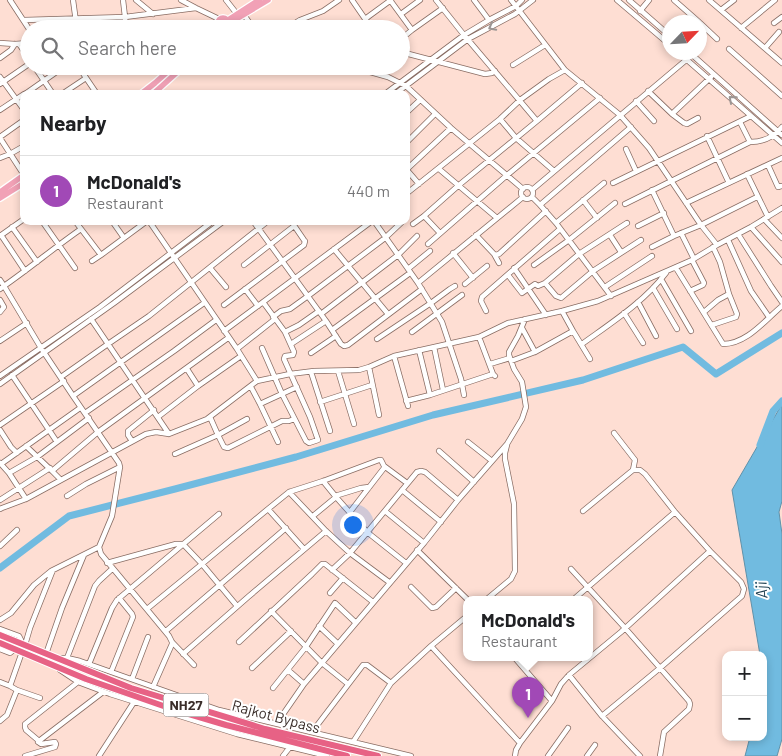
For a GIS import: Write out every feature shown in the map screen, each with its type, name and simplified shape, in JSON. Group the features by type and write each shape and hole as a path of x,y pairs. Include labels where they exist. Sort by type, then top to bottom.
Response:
{"highway":[{"name":"Rajkot Bypass","path":"0,635 131,688 265,729 378,756"},
{"name":"Rajkot Bypass","path":"0,644 86,679 172,709 226,725 348,756"}],"main road":[{"path":"240,14 259,0"},
{"path":"230,20 268,0"},
{"path":"159,89 168,75"},
{"path":"159,89 174,75"},
{"path":"0,192 20,178"},
{"path":"0,198 20,186"}],"street":[{"path":"10,0 24,20 125,17 196,8"},
{"path":"73,0 76,19"},
{"path":"123,0 125,20"},
{"path":"136,0 153,14"},
{"path":"181,0 212,20"},
{"path":"226,0 246,20"},
{"path":"300,20 323,11 339,0"},
{"path":"352,0 365,19 391,1 398,0"},
{"path":"400,14 420,0"},
{"path":"436,0 537,121"},
{"path":"474,0 489,20"},
{"path":"511,0 565,70 620,115 649,148 715,246 737,316 712,324"},
{"path":"410,75 464,35 516,6 522,0"},
{"path":"401,90 468,40 520,11 532,0"},
{"path":"617,0 662,38"},
{"path":"629,0 662,29"},
{"path":"636,16 649,0"},
{"path":"674,0 690,15"},
{"path":"709,0 782,63"},
{"path":"721,10 734,0"},
{"path":"741,28 775,0"},
{"path":"391,1 404,20"},
{"path":"410,27 412,30 443,8"},
{"path":"774,22 782,17"},
{"path":"707,30 717,39"},
{"path":"765,48 779,32"},
{"path":"0,43 20,44"},
{"path":"0,58 17,44"},
{"path":"17,44 20,48"},
{"path":"513,65 545,45"},
{"path":"728,49 782,96"},
{"path":"410,54 485,74 495,71"},
{"path":"532,190 686,60 782,143"},
{"path":"697,60 780,133"},
{"path":"20,69 1,81 20,105"},
{"path":"410,191 470,144 520,100 565,70"},
{"path":"40,75 50,90"},
{"path":"30,90 51,75"},
{"path":"84,75 94,90"},
{"path":"381,75 406,86 435,114 523,189"},
{"path":"390,90 410,75"},
{"path":"672,114 713,75"},
{"path":"68,90 86,78"},
{"path":"413,224 582,83"},
{"path":"648,91 672,114 687,124 698,118"},
{"path":"0,110 20,97"},
{"path":"428,244 600,98"},
{"path":"410,109 420,100"},
{"path":"636,101 654,121"},
{"path":"410,138 435,114"},
{"path":"613,183 751,116"},
{"path":"500,119 516,138 554,171"},
{"path":"740,122 750,142"},
{"path":"20,123 0,138 20,169"},
{"path":"540,205 631,127"},
{"path":"780,133 782,127"},
{"path":"410,166 451,128"},
{"path":"625,204 750,142 760,141 780,133"},
{"path":"708,136 729,182"},
{"path":"0,158 20,148"},
{"path":"626,149 636,171"},
{"path":"686,204 782,158"},
{"path":"768,165 782,193"},
{"path":"439,169 497,218"},
{"path":"410,174 420,184"},
{"path":"747,174 766,218 782,238"},
{"path":"556,222 604,183"},
{"path":"523,189 527,187 532,190"},
{"path":"523,189 521,192 523,197"},
{"path":"532,190 532,197 556,222 612,296"},
{"path":"652,190 674,236"},
{"path":"652,247 757,196"},
{"path":"523,197 528,199 532,197"},
{"path":"418,283 523,197"},
{"path":"583,200 597,218"},
{"path":"534,265 615,203"},
{"path":"0,509 26,499 146,434 156,432 169,434 210,417 257,381 290,374 359,370 394,356 479,337 508,324 598,301 676,268 780,210 782,216"},
{"path":"494,254 499,254 546,211"},
{"path":"638,226 664,214"},
{"path":"424,216 440,233"},
{"path":"20,222 0,235 25,271"},
{"path":"508,276 522,293 535,284 538,286 545,283 579,254 627,223"},
{"path":"45,225 75,268"},
{"path":"78,225 100,255"},
{"path":"115,225 124,238"},
{"path":"92,262 142,225"},
{"path":"151,225 257,381"},
{"path":"0,376 91,319 173,256 208,225"},
{"path":"0,384 43,350 218,225"},
{"path":"256,225 344,346 348,345 422,289"},
{"path":"0,425 108,344 149,316 263,225"},
{"path":"224,331 367,225"},
{"path":"376,225 438,314 444,326 464,395"},
{"path":"237,349 281,311 290,308 308,296 385,238 399,225"},
{"path":"224,305 305,243 304,240 294,226 244,264"},
{"path":"12,227 37,262"},
{"path":"751,227 782,262"},
{"path":"2,287 81,229"},
{"path":"486,311 481,301 482,297 560,229"},
{"path":"681,233 704,284 690,291"},
{"path":"738,234 782,302"},
{"path":"476,235 494,254 499,263"},
{"path":"610,235 621,252"},
{"path":"285,332 320,312 362,282 398,255 418,236"},
{"path":"545,283 556,296 561,298 593,271 641,240"},
{"path":"728,240 752,291 769,317"},
{"path":"334,249 388,314"},
{"path":"332,330 376,298 430,251"},
{"path":"453,253 473,278"},
{"path":"605,287 652,256"},
{"path":"466,284 487,266"},
{"path":"210,268 226,288"},
{"path":"514,268 546,315"},
{"path":"676,268 712,324 721,343 725,344 750,336 782,306"},
{"path":"582,344 638,302 667,272"},
{"path":"661,279 691,331"},
{"path":"0,280 2,287 27,323 80,408 89,418 119,463 120,467 112,516 99,547 101,554 166,631 172,642 194,665"},
{"path":"377,339 455,286"},
{"path":"653,288 677,329"},
{"path":"245,289 258,306"},
{"path":"704,312 718,300 730,294"},
{"path":"412,332 462,295"},
{"path":"0,300 4,306 0,312"},
{"path":"73,396 204,302"},
{"path":"262,348 282,394 307,443 318,440 310,417 284,359 285,356 294,353 291,344 285,332 263,302"},
{"path":"638,302 656,336"},
{"path":"562,311 590,359"},
{"path":"624,313 643,343"},
{"path":"91,319 169,434"},
{"path":"277,723 304,684 507,444 524,415 526,406 522,382 510,360 509,352 525,319"},
{"path":"85,413 216,320"},
{"path":"291,344 326,321"},
{"path":"0,341 27,323"},
{"path":"522,328 535,352"},
{"path":"490,364 535,352 573,331"},
{"path":"311,353 336,336"},
{"path":"394,356 407,403 494,375 479,337"},
{"path":"0,500 51,469 98,432 228,338"},
{"path":"434,347 444,390"},
{"path":"419,350 430,395"},
{"path":"158,417 241,356"},
{"path":"369,367 379,415"},
{"path":"187,369 198,386"},
{"path":"338,371 354,424"},
{"path":"311,372 330,431"},
{"path":"12,375 57,442"},
{"path":"320,402 372,385"},
{"path":"251,387 278,442"},
{"path":"260,404 297,387"},
{"path":"26,499 1,464 80,408"},
{"path":"132,442 128,431 154,410"},
{"path":"210,417 224,447 228,448 270,426 294,419"},
{"path":"0,474 37,457 89,418"},
{"path":"175,454 218,435 247,419"},
{"path":"0,430 17,453"},
{"path":"582,510 633,470 636,460 614,433"},
{"path":"468,442 492,462"},
{"path":"491,596 511,579 515,571 514,504 505,459 507,444"},
{"path":"26,446 61,480"},
{"path":"439,451 474,482"},
{"path":"147,609 290,492 380,460 384,466 407,483"},
{"path":"350,512 384,466"},
{"path":"67,496 120,467"},
{"path":"602,716 742,596 744,589 741,582 675,512 645,474 640,470 633,470"},
{"path":"332,570 350,553 417,472 425,472 458,500"},
{"path":"323,481 368,532 406,563"},
{"path":"313,516 336,497 369,487"},
{"path":"402,490 441,522"},
{"path":"290,492 326,531 350,553 390,582"},
{"path":"268,509 304,549"},
{"path":"385,511 424,543"},
{"path":"578,596 675,512"},
{"path":"89,664 112,608 119,598 219,514"},
{"path":"166,631 286,528"},
{"path":"0,546 18,530"},
{"path":"183,654 326,531"},
{"path":"107,563 176,544 183,544 237,606"},
{"path":"0,620 11,613 34,585 54,569 99,547"},
{"path":"417,550 464,596"},
{"path":"593,654 710,551"},
{"path":"46,654 84,554"},
{"path":"239,642 322,564 325,564 373,602"},
{"path":"23,644 54,569"},
{"path":"67,658 98,581 112,569"},
{"path":"571,569 689,701 689,709 664,732 660,756"},
{"path":"330,593 343,578"},
{"path":"412,587 432,608 436,607 456,588"},
{"path":"111,672 133,617 119,598"},
{"path":"273,688 306,648 335,603 356,623"},
{"path":"271,612 322,663 348,684"},
{"path":"353,742 391,683 463,619"},
{"path":"319,626 338,644"},
{"path":"0,629 18,636 23,644"},
{"path":"252,668 291,632"},
{"path":"132,679 148,637"},
{"path":"153,687 172,642"},
{"path":"432,646 520,743"},
{"path":"0,649 10,653 15,649"},
{"path":"10,686 22,652"},
{"path":"54,658 67,658 89,664 219,710 411,756"},
{"path":"517,661 552,701"},
{"path":"515,756 520,743 552,701 561,684 568,675 585,661"},
{"path":"312,732 365,664 391,683"},
{"path":"55,666 72,679 103,692 237,734 324,756"},
{"path":"288,670 304,684"},
{"path":"568,675 602,716 640,756"},
{"path":"0,682 40,698"},
{"path":"25,756 56,746 53,742 41,744 38,742 26,730 25,724 78,682"},
{"path":"0,721 7,715 17,690"},
{"path":"39,741 103,692"},
{"path":"99,756 134,702"},
{"path":"548,756 568,728"},
{"path":"587,756 595,745"},
{"path":"283,756 290,747"}],"water":[{"path":"782,404 782,501 779,512 782,534 782,739 777,756 745,756 749,741 767,741 767,651 759,651 732,490"}],"waterway":[{"path":"0,568 69,516 296,457 433,415 583,380 683,347 716,374 782,333"},
{"name":"Aji","path":"760,445 773,411 782,401"}],"place":[{"name":"McDonald's","path":"528,718"}]}
